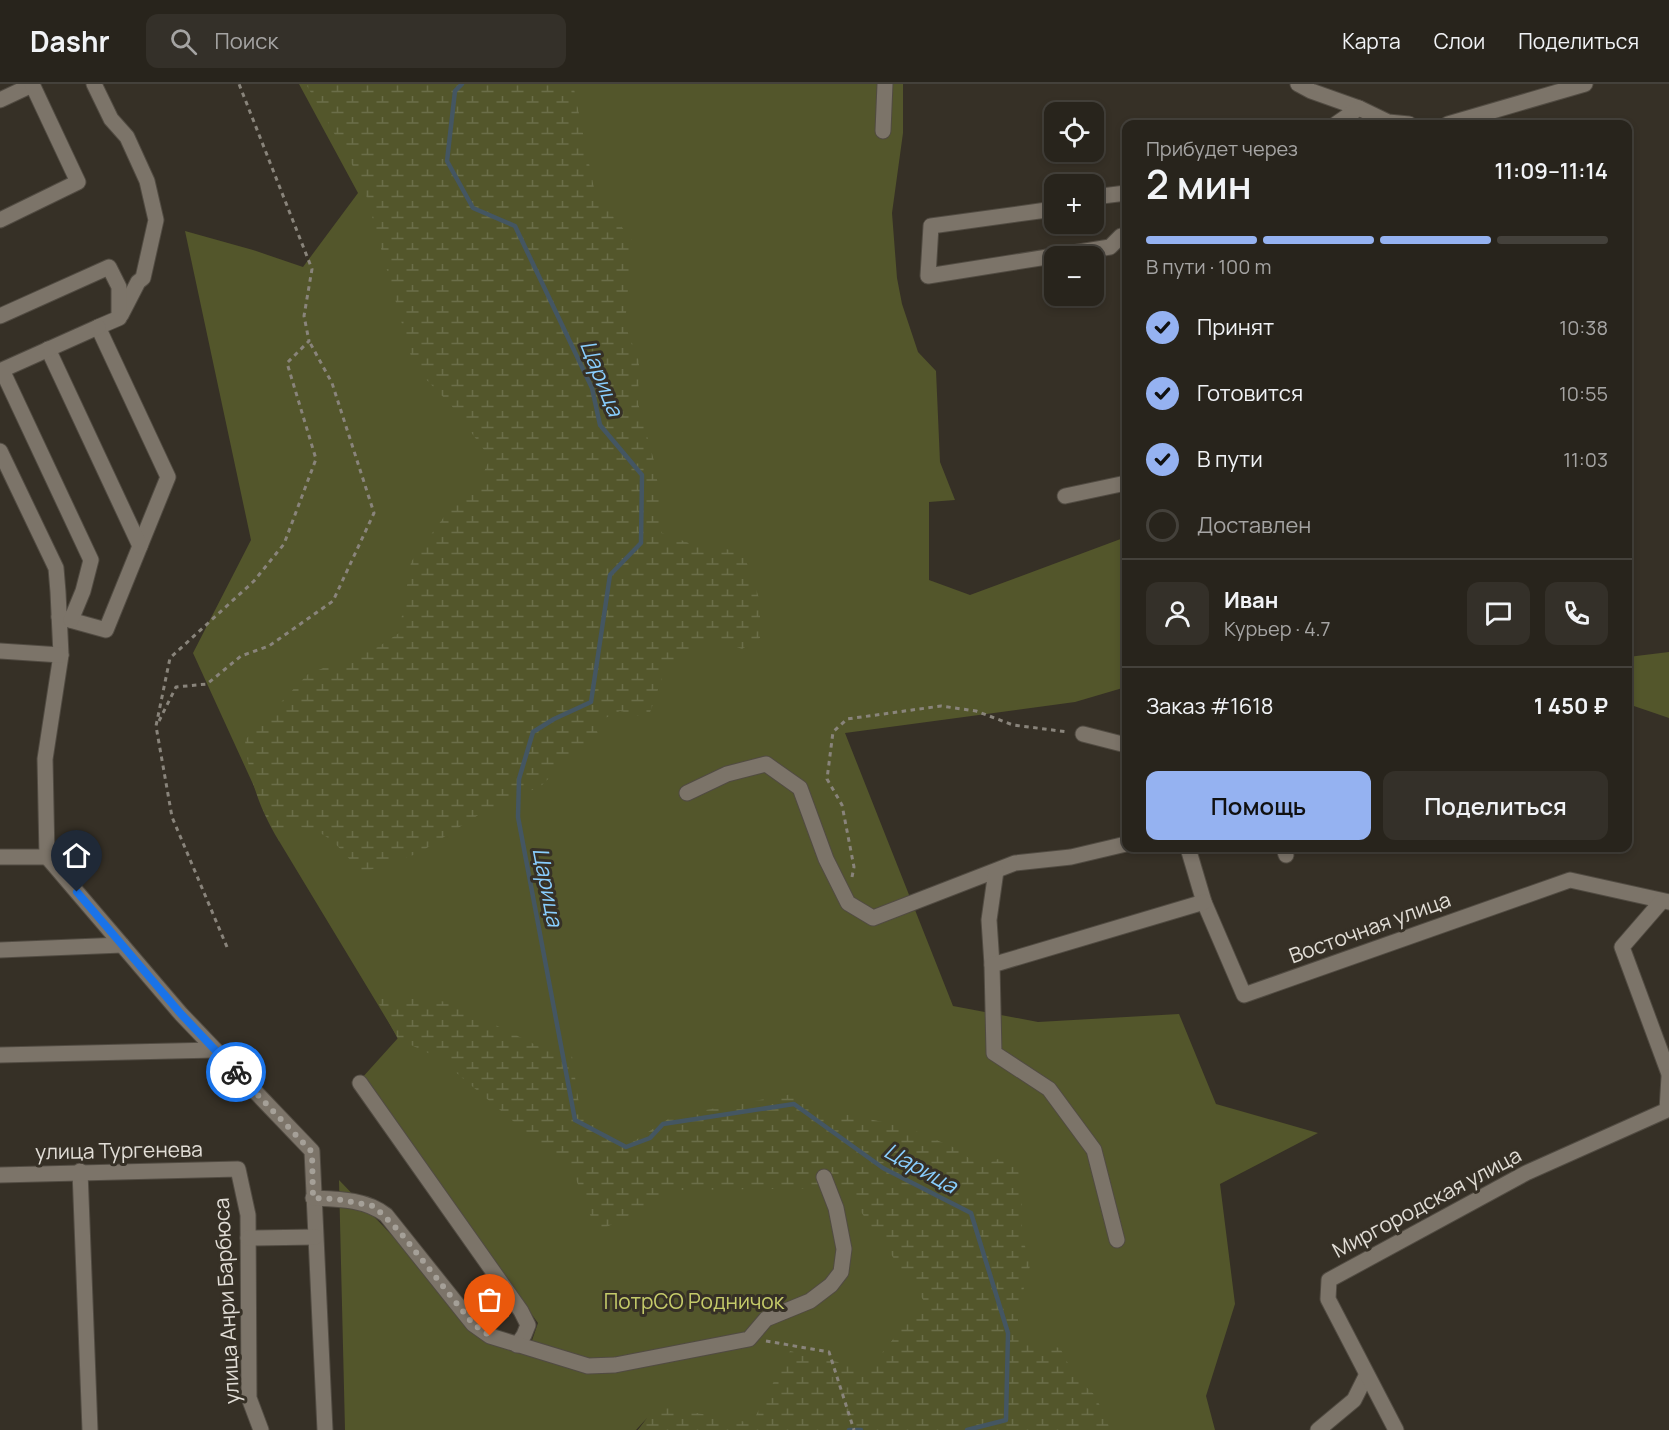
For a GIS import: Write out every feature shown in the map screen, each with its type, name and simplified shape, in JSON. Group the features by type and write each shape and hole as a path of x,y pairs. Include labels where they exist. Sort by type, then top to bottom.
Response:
{"street":[{"path":"0,100 32,84 78,182 0,220"},
{"path":"65,618 83,591 91,560 2,370 119,318 138,282 143,278 156,220 147,181 127,137 111,119 94,84"},
{"path":"883,131 885,84"},
{"path":"1298,84 1311,92 1359,108 1384,120"},
{"path":"1462,120 1585,84"},
{"path":"1342,120 1359,108"},
{"path":"1104,196 1122,194"},
{"path":"1044,210 931,226 928,276 1110,247 1122,236"},
{"path":"0,316 109,267 119,287 119,318"},
{"path":"65,618 106,630 161,488 168,477 98,327"},
{"path":"48,349 140,546"},
{"path":"0,451 56,568 65,618 45,759 47,857 215,1050 312,1152 326,1430"},
{"path":"1065,496 1122,484"},
{"path":"0,651 61,655"},
{"path":"1083,734 1122,744"},
{"path":"687,793 727,774 766,764 800,788 826,859 848,903 873,918 1015,863 1071,857 1122,845"},
{"name":"Восточная улица","path":"1189,852 1204,902 1244,995 1570,880 1665,902"},
{"path":"0,857 47,857"},
{"path":"996,871 989,920 994,1053 1049,1089 1094,1150 1117,1240"},
{"path":"992,965 1204,902"},
{"name":"Миргородская улица","path":"1396,1430 1328,1299 1329,1280 1526,1173 1667,1110 1669,1075 1622,946 1665,902"},
{"path":"0,950 122,945"},
{"path":"0,1055 215,1050"},
{"path":"360,1083 521,1311 528,1325 517,1345"},
{"name":"улица Тургенева","path":"0,1175 80,1171 238,1169"},
{"name":"улица Анри Барбюса","path":"238,1169 248,1215 249,1398 261,1430"},
{"path":"80,1171 90,1430"},
{"path":"313,1198 336,1199 374,1206 386,1215 473,1324 490,1336 588,1366 615,1365 749,1339 766,1320 810,1301 831,1285 841,1272 844,1249 836,1208 824,1177"},
{"path":"248,1238 315,1237"},
{"path":"1318,1430 1354,1400 1366,1376"}],"path":[{"path":"156,726 176,687 207,684 241,656 269,646 333,602 374,513 332,383 309,341 304,316 312,269 239,84"},
{"path":"227,947 172,817 156,726 170,658 254,581 284,544 316,459 287,363 309,341"},
{"path":"848,903 854,867 842,805 827,779 833,732 847,719 941,706 976,711 1013,725 1083,734"},
{"path":"749,1339 829,1352 854,1430"}],"green space":[{"name":"ПотрСО Родничок","path":"299,84 903,84 903,133 892,213 897,278 902,304 918,352 936,371 940,462 955,500 929,502 929,580 970,595 1122,538 1122,688 1075,702 845,733 953,1006 1038,1022 1179,1014 1216,1104 1318,1133 1220,1184 1235,1304 1206,1396 1215,1430 638,1430 647,1418 636,1430 345,1430 339,1180 407,1251 483,1338 528,1352 538,1323 361,1079 398,1038 279,841 193,653 251,540 185,231 303,267 358,193"},
{"path":"306,84 573,84 595,193 632,240 625,325 639,361 638,403 656,468 662,533 689,543 743,552 760,601 760,638 742,649 712,638 667,664 648,718 620,711 595,723 599,739 581,747 541,786 483,812 419,853 361,873 336,845 317,831 295,827 282,830 279,841 256,792 245,740 308,674 378,647 399,633 411,562 449,510 478,486 490,458 451,405 414,367 363,184"},
{"path":"1669,652 1669,718 1632,705 1632,657"},
{"path":"374,995 449,1002 546,1050 572,1056 580,1111 600,1115 601,1129 631,1143 673,1116 792,1094 816,1112 850,1115 906,1127 955,1148 980,1166 998,1159 1018,1167 1022,1195 1022,1234 1030,1266 1017,1313 1021,1340 1060,1348 1075,1377 1095,1395 1109,1426 1063,1430 638,1430 658,1406 752,1423 790,1351 869,1369 924,1301 844,1188 678,1190 597,1232 573,1172 439,1058 398,1039"}],"waterway":[{"name":"Царица","path":"462,84 455,91 447,161 473,208 515,226 592,388 600,425 642,475 641,543 610,575 591,702 554,719 533,732 519,779 518,817 575,1120 626,1147 650,1138 663,1124 794,1104 883,1168 971,1213 1008,1333 1006,1420 967,1430"},
{"name":"Царица","path":"849,1430 861,1430"}],"way so far":[{"path":"236,1072 312,1152 313,1198 336,1199 374,1206 386,1215 473,1324 490,1336"}],"route":[{"path":"77,892 181,1014 236,1072"}]}
